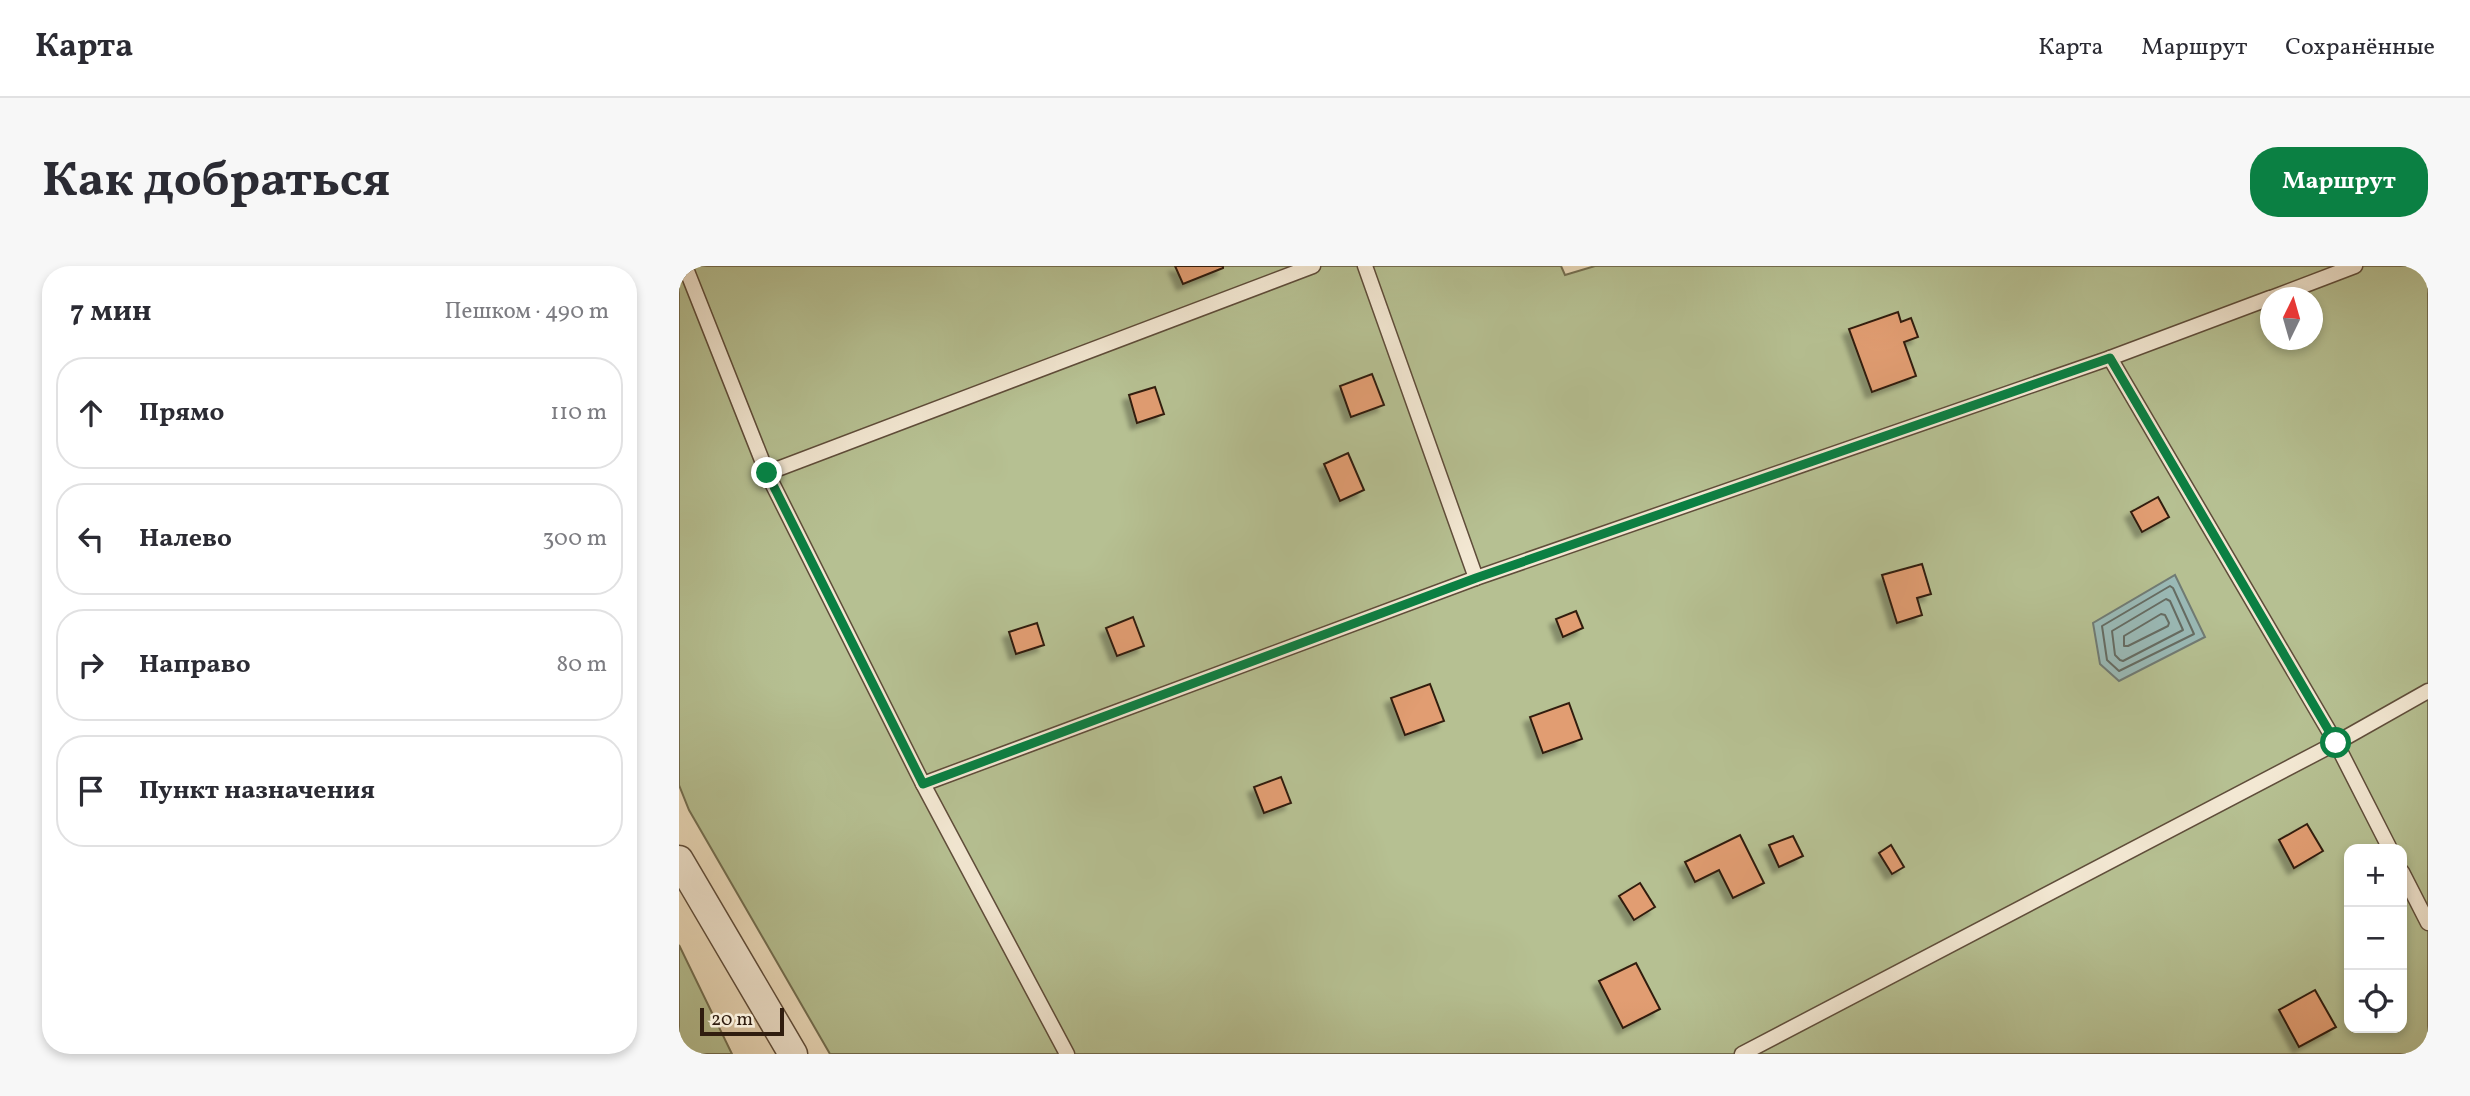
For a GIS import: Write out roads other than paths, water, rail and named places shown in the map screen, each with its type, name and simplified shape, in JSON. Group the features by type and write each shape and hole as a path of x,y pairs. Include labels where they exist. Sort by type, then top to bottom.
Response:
{"street":[{"path":"679,860 793,1054"}],"lane":[{"path":"685,266 767,473 923,784 1067,1054"},
{"path":"767,473 1313,266"},
{"path":"1365,266 1476,578"},
{"path":"2300,287 2355,266"},
{"path":"923,784 1476,578 2110,358 2260,302"},
{"path":"2110,358 2336,743 2387,844"},
{"path":"1742,1054 2336,743 2428,691"},
{"path":"2407,882 2428,923"}],"water":[{"path":"2175,575 2205,637 2119,681 2100,664 2093,623"}]}
